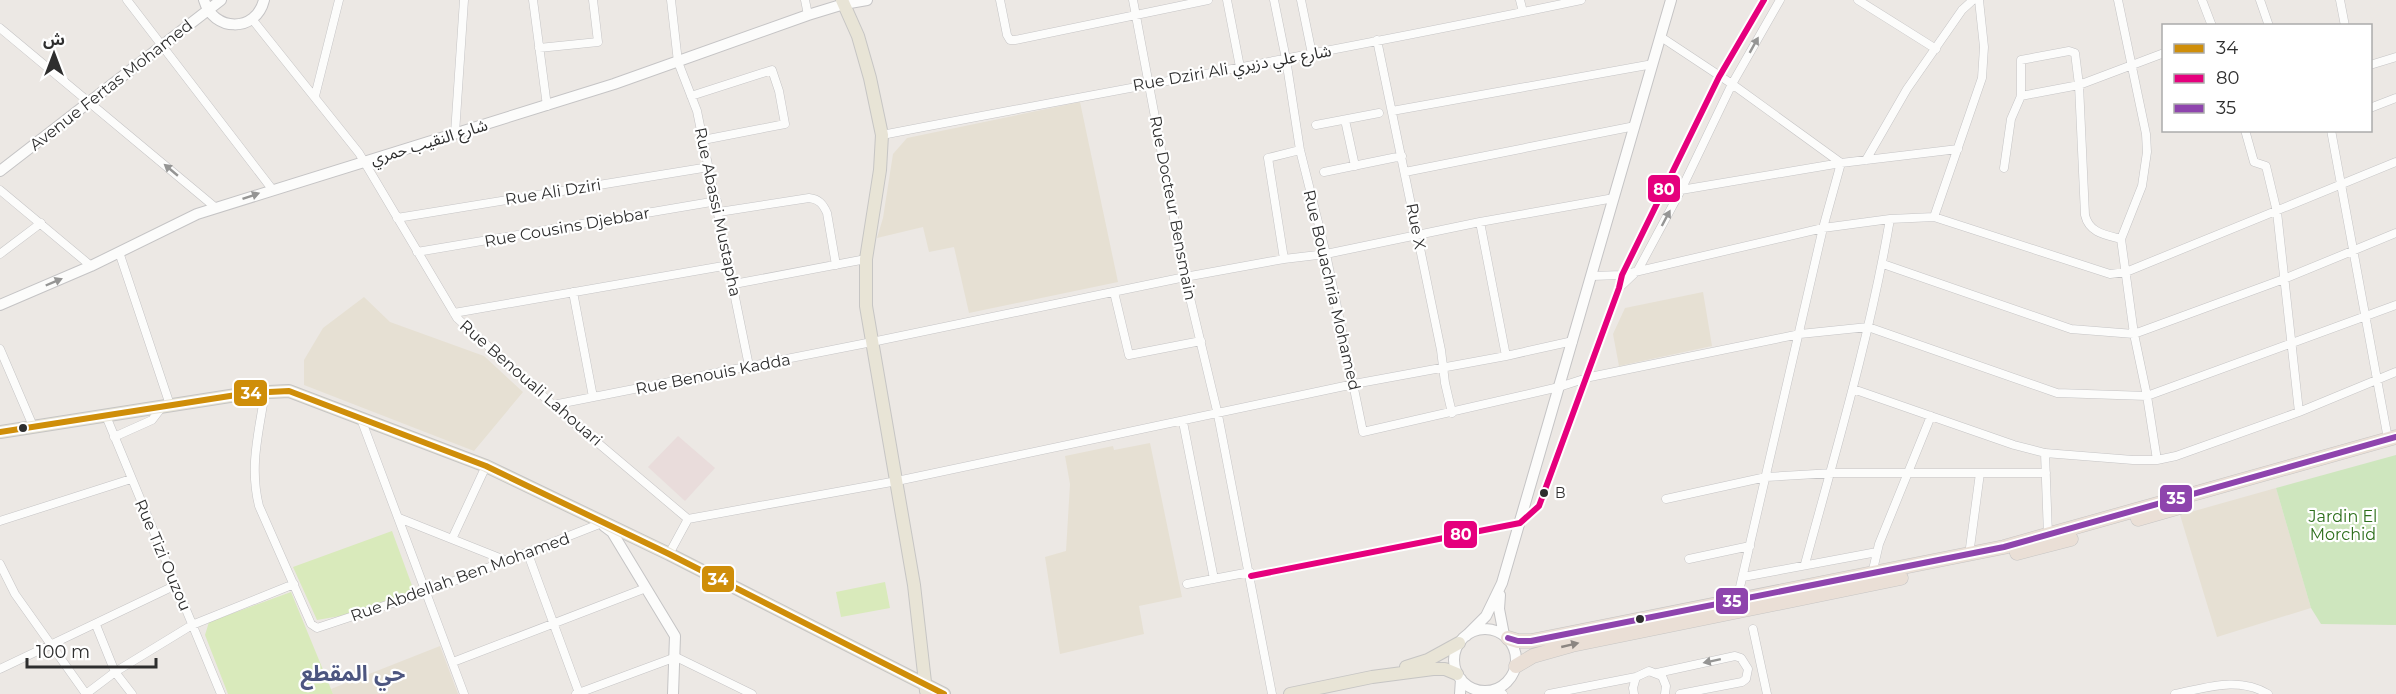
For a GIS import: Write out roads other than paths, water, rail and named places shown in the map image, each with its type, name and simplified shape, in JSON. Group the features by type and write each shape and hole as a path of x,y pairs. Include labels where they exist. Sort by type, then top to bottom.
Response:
{"highway":[{"path":"1506,637 1518,642 1531,641 1969,555 2048,536 2393,440"},
{"path":"1516,666 1533,656 1572,645 1998,558 2041,547 2393,440"}],"main road":[{"path":"843,2 858,36 882,135 866,259 866,297 914,585 926,690"},
{"path":"0,432 167,405 289,391 486,466 669,554 926,690 944,694"},
{"path":"1372,677 1428,660 1462,639"},
{"path":"1290,694 1372,677 1440,668 1459,676"}],"street":[{"path":"127,0 272,189"},
{"name":"Avenue Fertas Mohamed","path":"0,171 162,46 206,5 221,0"},
{"path":"206,5 214,18 223,23 243,24 259,12 264,0"},
{"path":"315,96 339,0"},
{"path":"455,133 464,0"},
{"path":"533,0 547,105"},
{"path":"539,48 598,42 593,0"},
{"name":"Rue Abassi Mustapha","path":"671,0 678,62 697,111 749,366"},
{"path":"805,0 808,15"},
{"name":"شارع النقيب حمري","path":"0,305 92,266 197,214 547,105 678,62 843,2 867,0"},
{"path":"1000,0 1010,40 1208,0"},
{"name":"Rue Docteur Bensmain","path":"1133,0 1185,278 1218,415 1272,694"},
{"path":"1227,0 1240,67"},
{"name":"Rue Bouachria Mohamed","path":"1274,0 1300,150 1326,254 1363,432 1452,413"},
{"path":"1301,0 1312,54"},
{"path":"1520,0 1523,12"},
{"name":"Rue Dziri Ali شارع علي دزيري","path":"882,135 1312,54 1581,0"},
{"path":"1460,694 1459,676 1454,658 1462,639 1486,616 1502,583 1671,0"},
{"path":"1187,584 1520,523 1539,506 1622,275 1719,77 1764,0"},
{"path":"1619,288 1638,270 1681,190 1732,84 1780,0"},
{"path":"1858,0 1936,49"},
{"path":"1866,160 1885,124 1962,10 1973,0"},
{"path":"1934,217 1982,78 1984,47 1979,0"},
{"path":"2118,0 2146,134 2147,152 2142,186 2121,239 2134,334 2157,460"},
{"path":"2202,0 2211,24"},
{"path":"2260,0 2268,24"},
{"path":"2340,0 2345,24"},
{"name":"Rue Benouali Lahouari","path":"252,19 315,96 364,163 457,318 553,405 688,519"},
{"path":"1753,19 1765,24"},
{"path":"0,28 216,208"},
{"path":"1661,37 1732,84 1840,163"},
{"name":"Rue X","path":"1377,40 1418,234 1452,413"},
{"path":"2004,168 2011,119 2021,96 2020,62 2023,59 2069,51 2075,53 2079,85 2086,222 2097,232 2121,239"},
{"path":"2021,96 2079,85 2162,53"},
{"path":"2372,64 2396,57"},
{"path":"1392,111 1653,64"},
{"path":"691,96 772,70 779,91 785,124 703,140"},
{"path":"2372,107 2396,98"},
{"path":"1316,125 1379,113"},
{"path":"1345,120 1355,166"},
{"path":"1405,172 1635,126"},
{"path":"2245,132 2254,162 2266,166 2277,212 2299,412"},
{"path":"2331,132 2377,380 2393,440"},
{"path":"1666,187 1681,190 1840,163 1958,149"},
{"path":"1284,259 1268,158 1300,150"},
{"path":"1324,172 1402,156"},
{"path":"1592,276 1622,275 1823,228 1890,219 1934,217 2110,274 2126,272 2396,162"},
{"path":"1737,600 1840,163"},
{"name":"Rue Ali Dziri","path":"397,218 709,167"},
{"path":"0,190 92,266"},
{"name":"Rue Benouis Kadda","path":"553,405 1185,278 1284,259 1326,254 1418,234 1614,198"},
{"path":"719,212 814,199 824,205 827,213 836,265"},
{"name":"Rue Cousins Djebbar","path":"417,252 717,201"},
{"path":"1806,564 1853,389 1883,264 1890,219"},
{"path":"1480,222 1506,356"},
{"path":"0,254 41,223"},
{"path":"1883,264 2071,329 2134,334 2284,279 2396,233"},
{"path":"114,437 152,420 167,405 119,252"},
{"path":"734,284 866,259"},
{"path":"454,313 729,265"},
{"path":"573,292 593,397"},
{"path":"1114,292 1129,355 1201,341"},
{"path":"1452,413 1585,379 1800,334 1868,327 2057,393 2147,396 2396,306"},
{"path":"669,554 688,519 897,481 1218,415 1354,384 1506,356 1573,341"},
{"path":"0,350 33,426"},
{"path":"1853,389 2014,445 2045,453 2157,460 2176,456 2299,412 2396,372"},
{"path":"0,564 15,594 86,694 115,672 192,625 294,584 259,506 254,487 253,469 265,392"},
{"name":"Rue Tizi Ouzou","path":"106,416 221,694"},
{"path":"1872,574 1877,552 1931,416"},
{"path":"361,418 464,694"},
{"path":"1183,422 1214,579"},
{"path":"2045,453 2048,536"},
{"path":"452,539 486,466"},
{"path":"1666,499 1766,477 1830,473 2046,473"},
{"path":"1969,555 1980,473"},
{"path":"0,521 131,479"},
{"path":"399,518 507,561"},
{"path":"600,521 612,532 675,636 673,694"},
{"name":"Rue Abdellah Ben Mohamed","path":"294,584 311,624 317,628 426,592 528,554 600,521"},
{"path":"1689,559 1750,546"},
{"path":"1743,577 1877,552"},
{"path":"528,554 577,693 676,657 752,694"},
{"path":"1459,676 1476,689 1493,692 1509,680 1516,666 1515,649 1506,637 1499,609 1502,583"},
{"path":"0,669 176,585"},
{"path":"453,662 646,588"},
{"path":"96,625 115,672 132,694"},
{"path":"1462,639 1480,629 1489,629 1506,637"},
{"path":"1754,629 1767,694"},
{"path":"1549,694 1636,677 1645,671 1657,673 1735,656 1741,658 1748,669 1746,679 1742,682 1680,694"},
{"path":"1657,673 1665,681 1665,694"},
{"path":"1634,694 1636,677"},
{"path":"2175,694 2239,684 2257,687 2268,694"}],"place":[{"name":"B","path":"1544,493"}],"district":[{"name":"حي المقطع","path":"353,673"}],"park label":[{"name":"Jardin El Morchid","path":"2343,525"}]}
